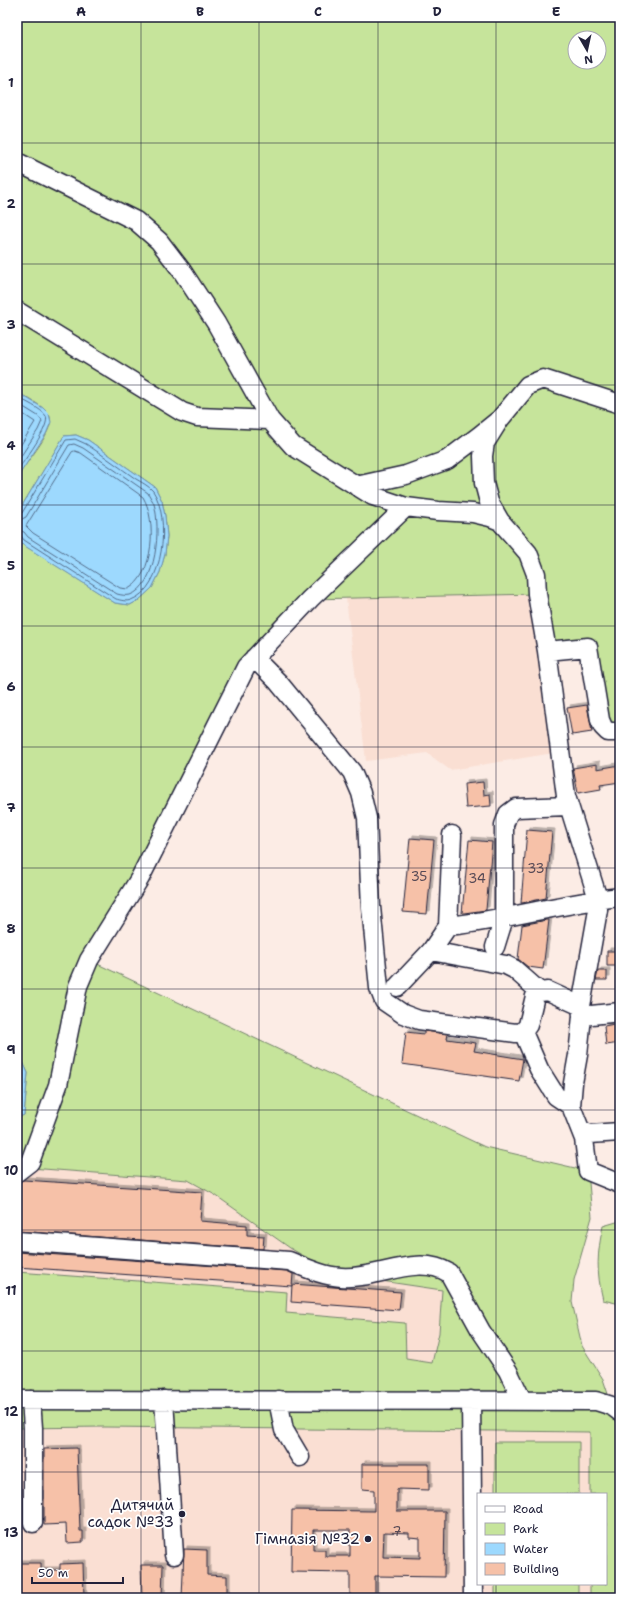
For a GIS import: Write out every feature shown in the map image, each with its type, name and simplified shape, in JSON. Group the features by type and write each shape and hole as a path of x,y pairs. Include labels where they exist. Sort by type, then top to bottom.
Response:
{"street":[{"path":"17,162 136,221 159,241 182,271 216,323 270,420 293,446 373,496 406,507 473,513 500,521"},
{"path":"17,311 182,412 197,417 270,420"},
{"path":"620,404 543,379 528,385 500,419 486,443 482,456 484,483 489,502 500,521 528,553 536,574 537,594 547,651 568,806 598,899 598,910 581,1011 578,1055 571,1106 582,1131 588,1171 620,1184"},
{"path":"356,486 406,475 447,460 500,419"},
{"path":"17,1172 30,1162 58,1085 78,986 89,960 140,878 246,667 310,599 406,507"},
{"path":"547,651 588,647 600,720 603,727 608,732 620,732"},
{"path":"254,658 278,682 352,772 361,793 367,818 371,907 378,988 384,1002 404,1014 419,1020 516,1033 523,1032 528,1025 536,996 540,992 548,991 581,1011 620,1012"},
{"path":"495,947 504,918 504,825 508,814 516,808 568,806"},
{"path":"397,987 431,951 448,926 452,835"},
{"path":"448,926 504,918 598,899 620,897"},
{"path":"431,951 506,965 514,969 540,992"},
{"path":"523,1032 539,1069 556,1096 571,1106"},
{"path":"582,1131 590,1134 620,1132"},
{"path":"17,1242 289,1261 326,1275 343,1278 411,1267 430,1266 441,1269 449,1274 481,1331 508,1371 522,1400"},
{"path":"33,1523 33,1428 24,1400 596,1401 612,1406 620,1412"},
{"path":"164,1400 174,1555"},
{"path":"278,1400 284,1430 300,1457"},
{"path":"471,1400 473,1598"}],"shaded area":[{"path":"537,594 560,752 450,770 427,753 366,761 346,598"},
{"path":"17,1167 188,1180 215,1195 290,1248 317,1264 368,1279 442,1290 439,1333 432,1363 406,1360 405,1323 286,1313 287,1292 17,1272"},
{"path":"105,1427 590,1432 590,1493 477,1493 477,1585 590,1585 590,1598 17,1598 17,1428"}],"green space":[{"path":"17,17 620,17 620,169 618,179 620,187 620,732 608,732 603,727 600,720 588,647 547,651 537,594 310,599 246,667 140,878 89,960 485,1147 588,1171 592,1217 574,1280 572,1302 582,1346 603,1379 612,1406 620,1412 620,1598 590,1598 590,1585 607,1585 607,1493 590,1493 590,1432 105,1427 17,1428 17,1400 147,1400 17,1395 17,1272 287,1292 286,1313 405,1323 406,1359 432,1363 439,1333 442,1290 368,1279 317,1264 290,1248 215,1195 188,1180 17,1167 17,1118 24,1115 28,1073 17,1049 17,535 21,543 115,603 130,605 139,600 152,588 160,572 165,554 167,536 162,501 155,487 88,440 76,435 64,436 17,514 16,489 18,477 45,436 49,427 50,419 48,413 41,407 17,392 17,169 135,226 156,246 178,274 244,381 270,437 351,491 371,501 403,506 373,496 293,446 270,420 216,323 182,271 159,241 136,221 17,162"},
{"path":"620,1221 620,1304 603,1300 599,1280 598,1263 599,1245 603,1226"},
{"path":"495,1442 579,1442 579,1493 495,1493"},
{"path":"495,1585 578,1585 578,1598 495,1598"}],"water":[{"path":"17,392 43,408 49,414 51,422 46,434 17,478"},
{"path":"76,435 88,440 155,487 162,501 167,536 165,554 160,572 152,588 139,600 130,605 115,603 20,543 17,535 17,514 64,436"},
{"path":"17,1049 28,1073 24,1115 17,1118"}],"building":[{"path":"587,705 592,732 572,735 567,708"},
{"path":"597,764 597,769 620,765 620,782 600,785 601,789 578,793 573,768"},
{"path":"483,782 484,795 490,794 491,806 466,808 464,784"},
{"path":"527,830 552,832 546,898 521,903"},
{"path":"410,838 434,840 427,914 403,912"},
{"path":"469,840 492,842 486,910 462,913"},
{"path":"549,920 543,969 528,967 518,959 522,925"},
{"path":"607,951 618,951 617,966 607,966"},
{"path":"598,971 607,971 607,980 596,980"},
{"path":"620,1023 620,1043 606,1045 604,1026"},
{"path":"424,1031 448,1034 447,1039 476,1043 474,1051 523,1059 519,1081 402,1064 406,1032 424,1034"},
{"path":"24,1180 202,1192 200,1221 247,1225 247,1235 264,1236 263,1249 17,1231 17,1182"},
{"path":"17,1252 287,1271 293,1274 292,1286 17,1267"},
{"path":"292,1284 401,1292 399,1310 291,1302"},
{"path":"77,1448 80,1531 83,1531 83,1542 67,1543 66,1524 44,1525 44,1449"},
{"path":"362,1464 429,1464 429,1490 397,1489 397,1511 445,1511 444,1577 375,1576 375,1598 350,1598 350,1573 291,1572 292,1510 374,1511 374,1490 362,1489","holes":["313,1530 350,1530 350,1556 325,1556 325,1550 313,1550","384,1532 409,1533 409,1537 420,1538 420,1558 383,1557"]},
{"path":"184,1549 207,1550 207,1575 227,1576 227,1598 182,1598"},
{"path":"17,1563 41,1563 41,1570 60,1570 60,1564 83,1563 84,1598 18,1598"},
{"path":"141,1565 163,1565 162,1598 142,1598"}],"place":[{"name":"Дитячий садок №33","path":"182,1514"},
{"name":"Гімназія №32","path":"368,1539"}]}
